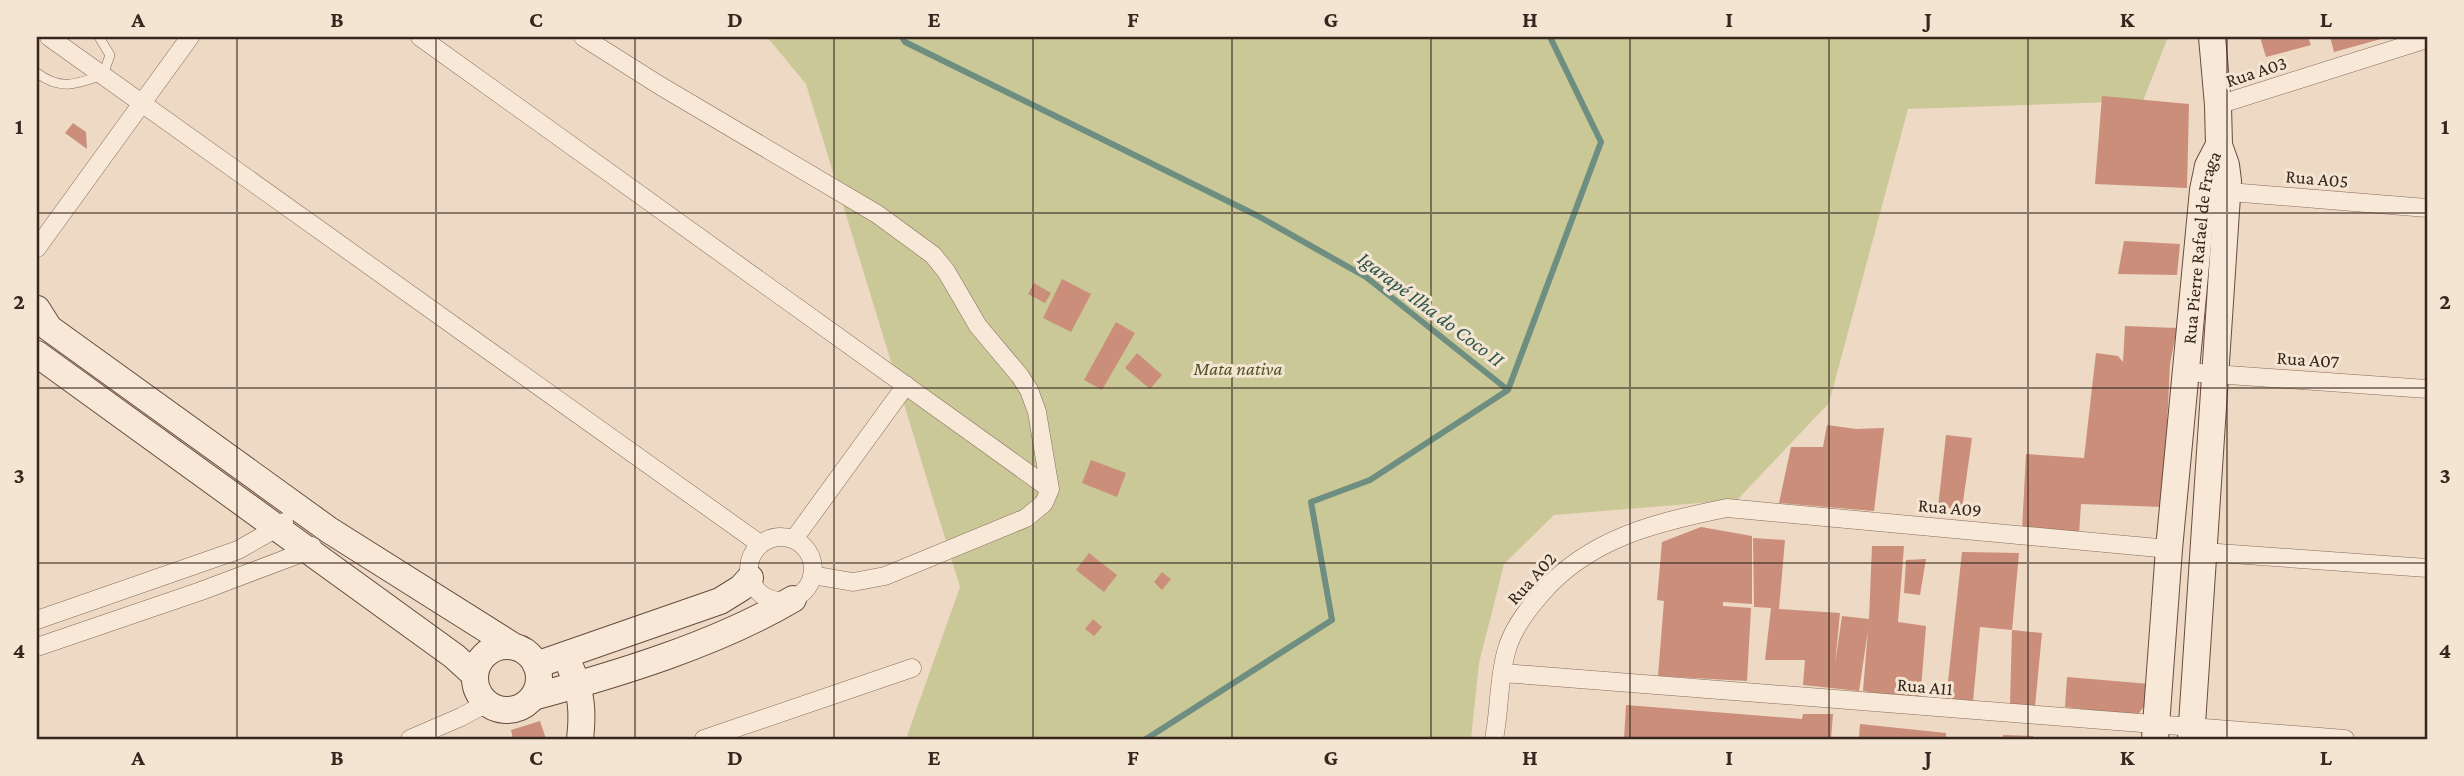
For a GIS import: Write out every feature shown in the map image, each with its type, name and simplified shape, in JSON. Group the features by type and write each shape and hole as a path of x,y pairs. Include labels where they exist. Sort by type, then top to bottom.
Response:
{"street":[{"path":"49,37 760,544"},
{"path":"37,248 190,37"},
{"path":"420,37 1050,489"},
{"path":"583,37 877,214 933,255 946,271 978,326 1029,390 1037,412 1050,489 1044,503 1026,518 884,576 853,582 813,575"},
{"path":"2212,37 2218,105"},
{"name":"Rua A03","path":"2218,105 2427,39"},
{"name":"Rua Pierre Rafael de Fraga","path":"2191,734 2214,373 2215,191 2208,166 2219,145 2218,105"},
{"name":"Rua Pierre Rafael de Fraga","path":"2155,732 2186,372 2215,191"},
{"name":"Rua A05","path":"2215,191 2427,208"},
{"path":"37,309 49,328 329,530 523,650 536,665 538,683 533,697"},
{"path":"37,354 275,529 454,656 475,675 480,695 495,708 520,708 533,697 578,685 741,627 793,599 802,593 813,575 809,554 803,545 794,539 776,537 760,544 750,559 750,578 754,587 772,600 793,599"},
{"name":"Rua A07","path":"2186,372 2427,389"},
{"path":"794,539 906,385"},
{"path":"37,620 226,554 275,529 300,508"},
{"name":"Rua A09","path":"1727,508 2169,549"},
{"name":"Rua A02","path":"1494,739 1503,673 1512,635 1528,609 1556,576 1576,560 1600,547 1667,520 1727,508"},
{"path":"37,647 201,591 307,551 329,530"},
{"path":"2204,552 2427,568"},
{"path":"536,665 720,601 741,588 750,578"},
{"path":"475,675 483,656 492,650 513,646"},
{"path":"565,657 578,685 582,703 580,739"},
{"path":"704,739 912,668"},
{"name":"Rua A11","path":"1503,673 2155,732 2345,739"},
{"path":"410,739 461,718 487,703"}],"lane":[{"path":"37,73 49,82 74,85 103,75 110,55 99,37"}],"green space":[{"name":"Mata nativa","path":"767,37 2168,37 2143,101 1908,109 1829,403 1737,500 1554,515 1504,564 1479,663 1471,739 906,739 960,587 806,84"}],"building":[{"path":"2260,37 2308,37 2311,45 2266,57"},
{"path":"2330,37 2380,37 2381,39 2334,52"},
{"path":"2102,96 2189,104 2187,188 2095,184"},
{"path":"73,123 86,132 87,149 65,133"},
{"path":"2124,241 2180,244 2177,275 2118,274"},
{"path":"1062,279 1091,294 1071,332 1043,318"},
{"path":"1034,283 1051,293 1045,303 1028,294"},
{"path":"1116,322 1135,333 1102,390 1084,380"},
{"path":"2125,326 2177,328 2170,364 2163,507 2081,504 2079,535 2022,531 2026,454 2084,458 2096,353 2118,356 2123,362"},
{"path":"1137,353 1162,375 1150,389 1125,368"},
{"path":"1827,425 1856,429 1884,428 1874,511 1779,503 1791,447 1823,447"},
{"path":"1946,435 1972,438 1962,509 1938,507"},
{"path":"1091,460 1126,473 1117,497 1082,483"},
{"path":"1701,527 1752,536 1752,604 1723,602 1723,606 1751,608 1747,681 1658,676 1664,601 1657,600 1662,542"},
{"path":"1753,538 1785,540 1779,609 1840,613 1835,664 1842,616 1869,619 1872,546 1904,546 1898,622 1926,626 1920,701 1863,691 1868,630 1859,691 1803,685 1805,660 1765,660 1771,608 1754,607"},
{"path":"1962,552 2019,553 2012,630 1980,627 1973,701 1946,700"},
{"path":"1089,553 1117,575 1104,592 1076,570"},
{"path":"1926,559 1920,595 1904,593 1906,560"},
{"path":"1162,572 1171,579 1162,590 1154,582"},
{"path":"1093,619 1102,627 1094,636 1085,629"},
{"path":"2012,630 2042,633 2035,706 2010,704"},
{"path":"2067,677 2150,684 2148,702 2138,714 2131,715 2065,707"},
{"path":"1626,705 1802,719 1803,714 1833,714 1831,739 1624,739"},
{"path":"540,721 546,739 513,739 511,730"},
{"path":"1860,724 1946,733 1946,739 1859,739"},
{"path":"2003,735 2033,736 2033,739 2003,739"}],"waterway":[{"name":"Igarapé Ilha do Coco II","path":"902,37 905,42 1258,216 1366,277 1508,390 1370,480 1311,502 1332,620 1146,739"},
{"path":"1508,390 1601,142 1550,37"}]}
